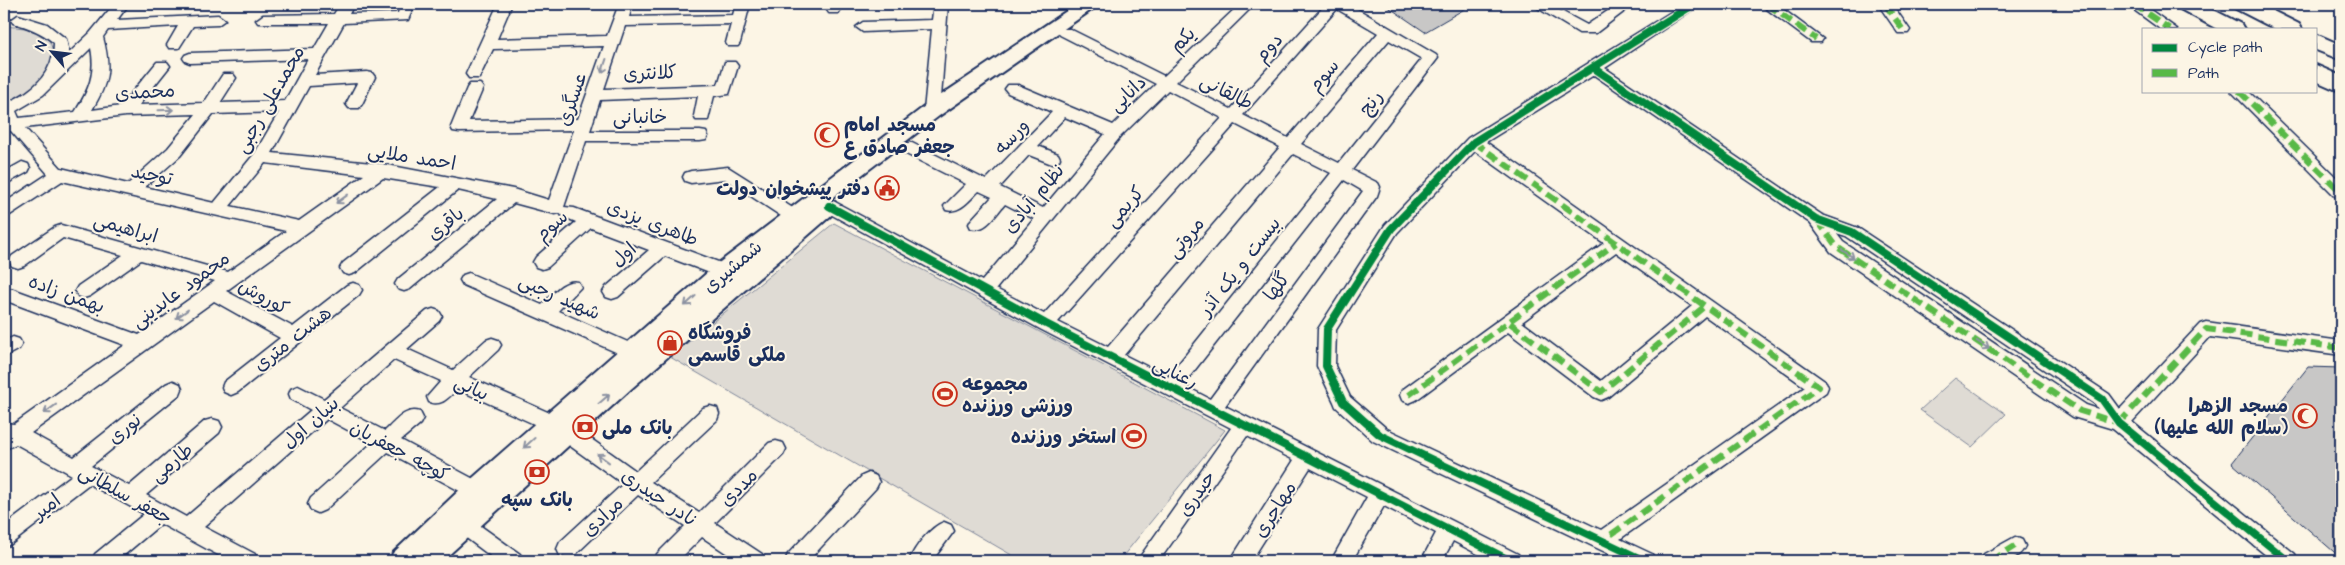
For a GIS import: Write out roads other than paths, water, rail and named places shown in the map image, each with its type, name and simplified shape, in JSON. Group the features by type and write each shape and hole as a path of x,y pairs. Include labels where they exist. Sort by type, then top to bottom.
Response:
{"highway":[{"path":"2187,4 2232,28"},
{"path":"2243,4 2290,28"},
{"path":"2318,42 2341,53"},
{"path":"2318,73 2341,85"}],"main road":[{"name":"شمشیری","path":"1060,29 1088,4"},
{"name":"شمشیری","path":"425,561 457,521 483,495 732,275 823,202 938,115 1060,29 1105,4"},
{"name":"شمشیری","path":"402,561 457,521"}],"street":[{"path":"8,127 5,109 35,93 100,31 122,4"},
{"path":"263,20 343,10 402,16 408,4"},
{"path":"505,4 488,44 612,42"},
{"name":"عسگری","path":"561,210 582,130 626,4"},
{"path":"733,43 743,4"},
{"path":"938,115 941,4"},
{"name":"یکم","path":"1166,83 1248,4"},
{"name":"دوم","path":"1232,116 1334,4"},
{"path":"1339,4 1387,32"},
{"path":"1538,4 1584,30 1591,30 1627,4"},
{"path":"1644,561 1380,435 1344,402 1326,366 1328,329 1391,229 1474,142 1694,4"},
{"path":"1766,4 1816,40"},
{"path":"1885,4 1903,30"},
{"path":"2133,4 2169,28"},
{"name":"محمدعلی رجبی","path":"218,209 261,157 343,10"},
{"path":"619,22 740,19"},
{"path":"18,20 37,24 51,32 60,42 61,60 53,76"},
{"path":"100,31 218,20"},
{"path":"174,45 189,22"},
{"path":"863,27 939,24"},
{"name":"طالقانی","path":"1060,29 1372,187"},
{"path":"80,116 98,89 103,61 100,31"},
{"name":"رنج","path":"1341,171 1431,58 1387,32"},
{"name":"سوم","path":"1290,146 1387,32"},
{"name":"خانبانی","path":"488,44 459,126 701,132 707,90"},
{"path":"190,58 319,54"},
{"path":"126,111 162,66"},
{"name":"کلانتری","path":"594,95 724,90 730,66"},
{"path":"1594,68 1816,219 1837,246 2080,411 2119,423 2288,561"},
{"path":"132,190 174,152 209,108 228,78"},
{"path":"304,81 367,78 354,104"},
{"name":"دانایی","path":"1115,132 1166,83"},
{"name":"ورسه","path":"1013,89 1115,132"},
{"path":"2240,92 2341,192"},
{"name":"محمدی","path":"8,127 126,111 290,106"},
{"name":"ورسه","path":"989,189 1063,110"},
{"name":"کریمی","path":"1046,324 1232,116"},
{"name":"توحید","path":"8,127 57,174 302,228"},
{"name":"نظام آبادی","path":"984,291 1115,132"},
{"path":"1474,142 1819,387 1602,541"},
{"path":"899,144 1045,217"},
{"name":"مروتی","path":"1111,357 1290,146"},
{"path":"1027,148 1052,158"},
{"name":"احمد ملایی","path":"261,157 382,170 456,183 513,195 561,210"},
{"path":"4,179 22,168"},
{"name":"محمود عابدینی","path":"7,435 142,343 382,170"},
{"name":"بیست و یک آذر","path":"1171,388 1341,171"},
{"path":"691,177 728,173 800,221"},
{"path":"4,211 61,174"},
{"path":"349,268 456,183"},
{"name":"گلها","path":"1213,409 1371,192 1372,187"},
{"path":"952,206 989,189"},
{"path":"977,224 989,189"},
{"name":"باقری","path":"404,284 513,195"},
{"name":"رعنایی","path":"823,202 1046,324 1511,561"},
{"name":"طاهری یزدی","path":"561,210 732,275"},
{"name":"سوم","path":"542,262 589,220"},
{"name":"ابراهیمی","path":"18,261 61,231 231,279"},
{"path":"1409,395 1510,323 1616,243"},
{"name":"اول","path":"612,292 663,248"},
{"path":"84,291 139,253"},
{"name":"شهید رجبی","path":"469,280 641,356"},
{"path":"545,313 572,288"},
{"name":"هشت متری","path":"231,387 353,290"},
{"name":"کوروش","path":"213,292 295,337"},
{"name":"بهمن زاده","path":"6,294 142,343"},
{"path":"1510,323 1601,392 1705,306"},
{"name":"بنیان اول","path":"188,528 433,316"},
{"path":"2119,423 2206,329 2341,348"},
{"path":"436,396 492,345"},
{"name":"بیانی","path":"392,351 455,378 559,428"},
{"name":"نوری","path":"82,470 173,389"},
{"name":"کوچه جعفریان","path":"298,394 483,495"},
{"name":"مرادی","path":"567,549 710,414"},
{"path":"318,504 412,418"},
{"name":"حیدری","path":"1147,561 1244,425"},
{"name":"طارمی","path":"130,497 212,427"},
{"name":"نادر حیدری","path":"559,428 637,483 755,561"},
{"name":"جعفر سلطانی","path":"7,435 82,470 245,561"},
{"name":"مددی","path":"664,561 776,449"},
{"name":"مهاجری","path":"1240,561 1307,457"},
{"name":"امیر","path":"4,538 82,470"},
{"path":"795,561 869,482"},
{"path":"1341,561 1380,494"},
{"path":"102,561 160,513"},
{"path":"457,521 513,561"},
{"path":"1431,561 1449,530"},
{"path":"919,561 944,531"},
{"path":"1990,561 2015,546"}],"place":[{"name":"مسجد امام جعفر صادق ع","path":"827,135"},
{"name":"دفتر پیشخوان دولت","path":"887,188"},
{"name":"فروشگاه ملکی قاسمی","path":"670,343"},
{"name":"مجموعه ورزشی ورزنده","path":"945,394"},
{"name":"مسجد الزهرا (سلام الله علیها)","path":"2305,416"},
{"name":"بانک ملی","path":"585,427"},
{"name":"استخر ورزنده","path":"1134,436"},
{"name":"بانک سپه","path":"537,472"}]}
